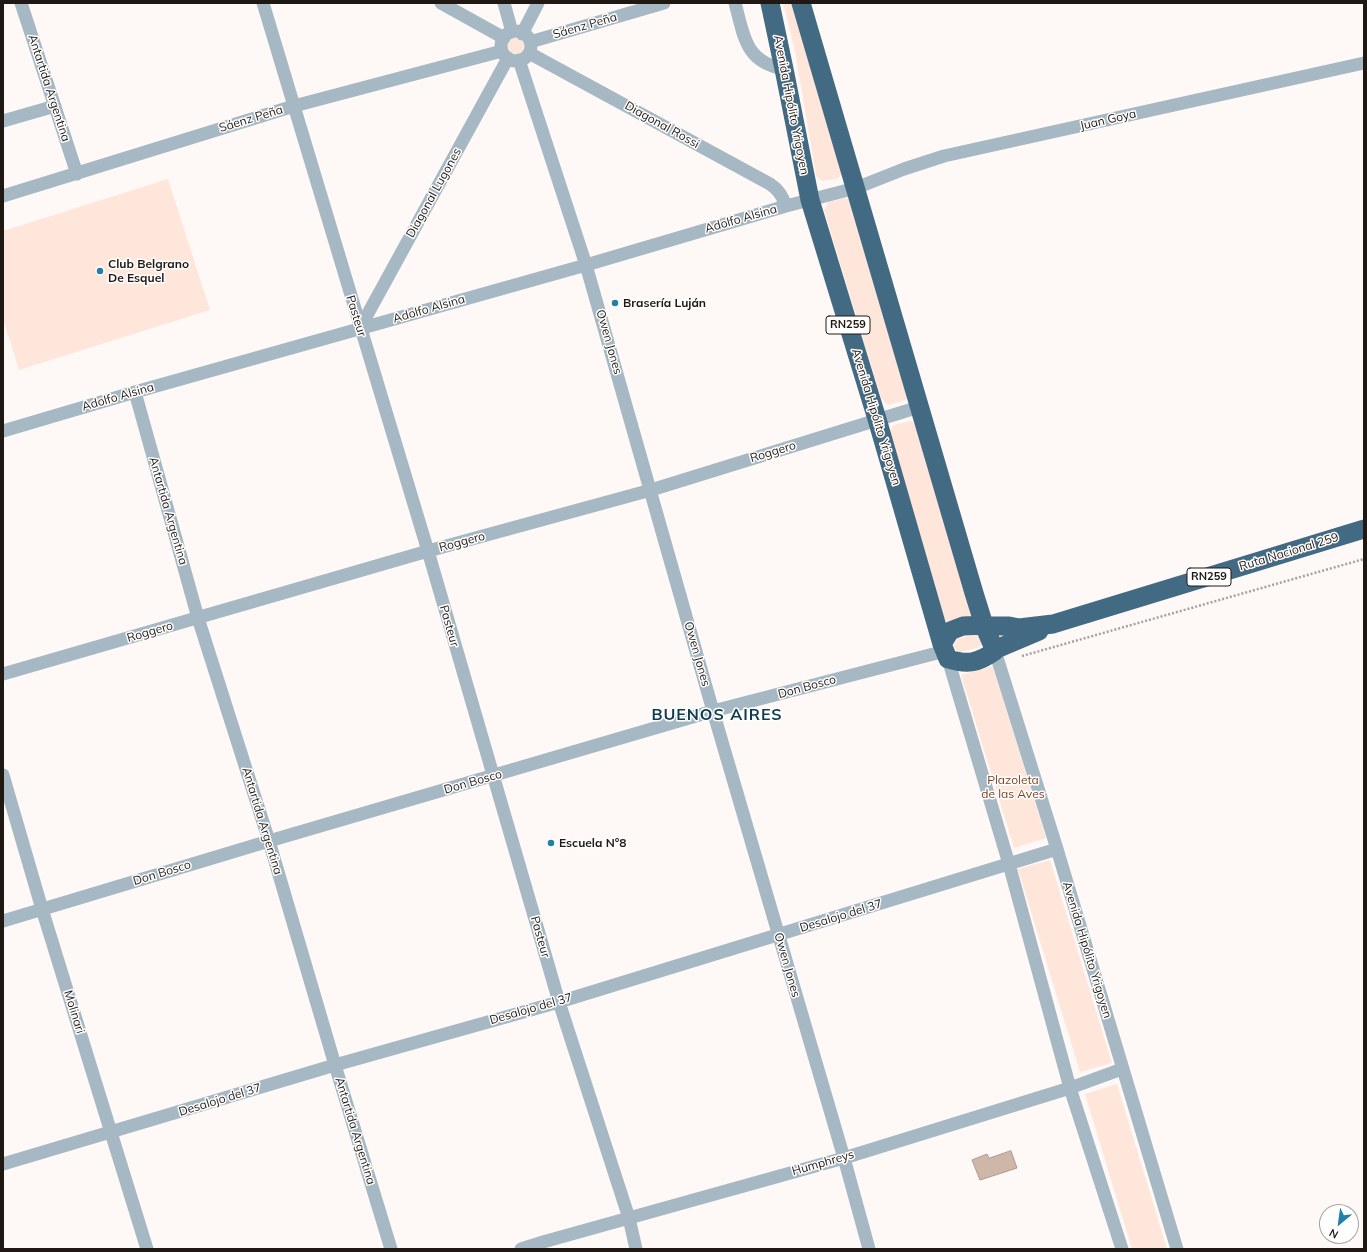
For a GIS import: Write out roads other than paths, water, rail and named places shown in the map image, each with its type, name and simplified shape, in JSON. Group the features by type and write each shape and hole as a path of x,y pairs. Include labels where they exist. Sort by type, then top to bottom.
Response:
{"highway":[{"name":"Avenida Hipólito Yrigoyen","path":"770,3 810,200 877,419 945,652"},
{"path":"801,3 985,626 995,650"},
{"name":"Ruta Nacional 259","path":"995,650 1053,624 1364,529"},
{"name":"Ruta Nacional 259","path":"985,626 1009,626 1019,628 1053,624"},
{"name":"RN259","path":"985,626 963,626 950,631 945,652 962,663 986,658 995,650"}],"street":[{"name":"Antartida Argentina","path":"21,3 77,174"},
{"name":"Pasteur","path":"263,3 428,551 492,776 559,1002 629,1218 636,1249"},
{"name":"Diagonal Rossi","path":"441,3 516,46 770,184 778,189 786,206"},
{"name":"Owen Jones","path":"504,3 516,46 586,265 713,712 844,1158 869,1249"},
{"name":"Diagonal Lugones","path":"360,328 516,46 538,3"},
{"name":"Sáenz Peña","path":"3,196 294,106 516,46 664,3"},
{"path":"735,3 745,41 754,55 772,66 784,68"},
{"name":"Juan Goya","path":"856,188 904,169 944,156 1364,63"},
{"path":"3,121 55,106"},
{"name":"Adolfo Alsina","path":"3,431 135,392 586,265 786,206 856,188"},
{"name":"Antartida Argentina","path":"135,392 198,618 269,841 391,1249"},
{"name":"Roggero","path":"3,674 428,551 651,490 877,419 920,407"},
{"name":"Avenida Hipólito Yrigoyen","path":"995,650 1057,849 1177,1249"},
{"name":"Don Bosco","path":"3,921 269,841 713,712 945,652"},
{"name":"Avenida Hipólito Yrigoyen","path":"945,652 1009,864 1070,1088 1122,1249"},
{"name":"Molinari","path":"3,775 5,790 147,1249"},
{"name":"Desalojo del 37","path":"3,1164 335,1065 559,1002 1057,849"},
{"name":"Humphreys","path":"521,1249 844,1158 1070,1088 1122,1069"}],"place":[{"name":"Club Belgrano De Esquel","path":"100,271"},
{"name":"Brasería Luján","path":"615,303"},
{"name":"Escuela N°8","path":"551,843"}],"district":[{"name":"BUENOS AIRES","path":"717,715"}],"park label":[{"name":"Plazoleta de las Aves","path":"1013,787"}]}
